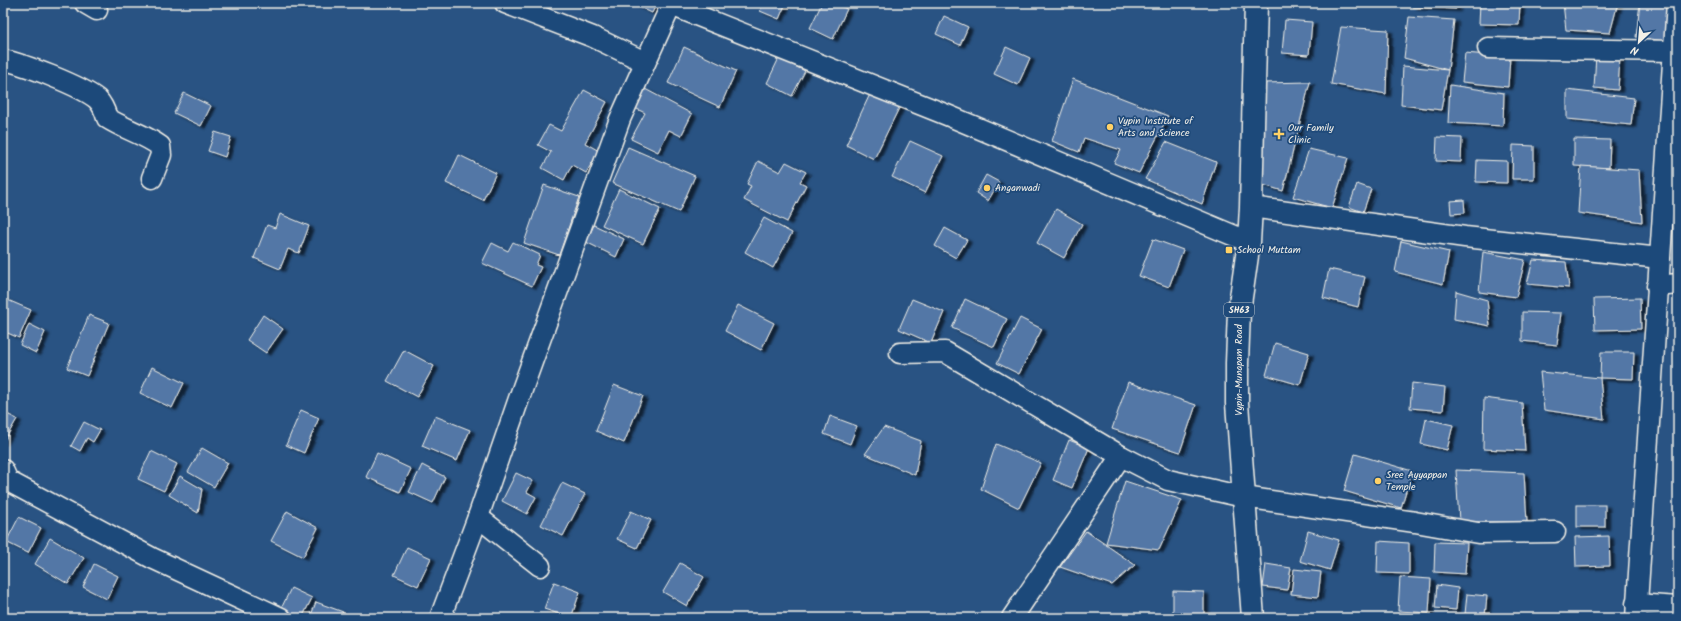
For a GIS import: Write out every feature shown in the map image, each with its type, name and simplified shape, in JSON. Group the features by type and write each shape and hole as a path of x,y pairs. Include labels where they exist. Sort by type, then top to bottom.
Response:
{"main road":[{"name":"Vypin-Munapam Road","path":"1253,618 1237,403 1237,363 1239,311 1249,242 1251,207 1256,3"}],"street":[{"path":"505,3 593,37 645,62"},
{"path":"1677,3 1674,51 1673,144 1660,258 1636,611 1678,607"},
{"path":"440,618 478,517 522,387 620,119 672,4 947,115 1249,242"},
{"path":"1488,48 1674,51"},
{"path":"3,60 24,65 97,99 104,108 107,118 127,129 149,138 160,146 161,155 152,178"},
{"path":"1251,207 1464,237 1660,258"},
{"path":"1658,286 1678,284"},
{"path":"900,353 945,352 1121,456 1168,480 1244,497 1415,522 1478,533 1555,532"},
{"path":"1012,618 1121,456"},
{"path":"3,470 8,481 152,558 281,618"},
{"path":"478,517 540,566"}],"building":[{"path":"631,3 657,3 652,13"},
{"path":"763,3 786,3 779,19 760,11"},
{"path":"822,3 833,3 847,9 833,39 810,28"},
{"path":"1413,3 1456,3 1456,9 1413,7"},
{"path":"1480,3 1520,3 1519,25 1479,24"},
{"path":"1563,3 1618,3 1610,33 1566,30"},
{"path":"1640,3 1675,4 1671,42 1636,37"},
{"path":"944,16 968,27 960,45 936,34"},
{"path":"1409,17 1454,20 1448,70 1404,58"},
{"path":"1285,20 1312,22 1309,55 1282,53"},
{"path":"1341,27 1388,30 1386,94 1331,84"},
{"path":"684,47 736,71 720,107 668,83"},
{"path":"1006,47 1030,58 1018,85 994,74"},
{"path":"1465,53 1510,57 1508,87 1462,82"},
{"path":"1596,55 1620,57 1618,90 1594,88"},
{"path":"779,58 805,71 792,96 767,83"},
{"path":"1403,66 1448,70 1441,110 1401,105"},
{"name":"Vypin Institute of Arts and Science","path":"1073,79 1168,116 1139,173 1114,163 1121,150 1084,138 1079,152 1052,141"},
{"name":"Our Family Clinic","path":"1310,82 1283,191 1260,184 1262,83"},
{"path":"1450,85 1504,93 1503,126 1448,123"},
{"path":"645,89 692,114 681,136 669,130 658,152 631,139 645,113 635,108"},
{"path":"584,90 607,102 585,143 599,151 586,173 572,165 564,180 542,168 551,152 538,145 549,125 561,131"},
{"path":"1567,90 1634,98 1631,125 1567,119"},
{"path":"871,92 900,106 874,159 846,145"},
{"path":"184,93 211,106 201,126 174,113"},
{"path":"215,132 231,137 225,157 208,151"},
{"path":"1437,137 1462,138 1461,162 1436,161"},
{"path":"1574,139 1610,140 1609,168 1574,166"},
{"path":"910,141 943,156 925,193 892,177"},
{"path":"1166,142 1216,162 1202,204 1145,179"},
{"path":"1513,145 1534,146 1534,179 1512,179"},
{"path":"628,147 695,176 679,212 612,183"},
{"path":"1309,149 1348,158 1332,208 1293,197"},
{"path":"459,155 496,173 483,200 446,183"},
{"path":"1477,160 1507,161 1507,183 1476,182"},
{"path":"758,161 780,172 786,162 806,172 800,182 806,185 787,222 744,200 751,186 747,184"},
{"path":"1581,166 1639,170 1642,222 1578,213"},
{"name":"Anganwadi","path":"986,175 999,182 988,201 976,193"},
{"path":"1357,184 1371,189 1363,212 1349,207"},
{"path":"544,185 579,197 559,255 524,243"},
{"path":"619,189 660,209 643,244 602,225"},
{"path":"1464,200 1465,213 1451,214 1450,201"},
{"path":"1056,209 1082,224 1064,258 1037,243"},
{"path":"280,214 309,226 299,253 288,249 280,269 254,258 267,225 275,228"},
{"path":"764,218 792,233 773,268 745,252"},
{"path":"594,225 624,239 616,257 586,242"},
{"path":"945,228 967,240 956,258 935,246"},
{"path":"1153,239 1183,250 1169,287 1139,276"},
{"path":"1401,241 1449,252 1443,284 1395,272"},
{"path":"513,242 540,255 536,265 541,267 532,286 482,263 492,243 508,251"},
{"path":"1483,252 1525,260 1516,297 1479,292"},
{"path":"1533,260 1566,262 1569,288 1527,284"},
{"path":"1329,269 1365,277 1358,307 1323,298"},
{"path":"1456,291 1487,300 1490,326 1454,319"},
{"path":"3,298 31,310 19,338 3,331"},
{"path":"1640,298 1641,329 1595,330 1594,299"},
{"path":"912,299 944,312 931,343 899,329"},
{"path":"965,299 1007,319 994,347 952,328"},
{"path":"738,305 774,323 761,350 725,331"},
{"path":"1522,312 1561,313 1557,345 1522,341"},
{"path":"89,315 109,323 87,376 67,368"},
{"path":"263,315 283,329 266,353 247,340"},
{"path":"1020,318 1042,329 1019,374 997,363"},
{"path":"29,324 45,332 36,353 20,345"},
{"path":"1275,343 1309,353 1300,385 1266,375"},
{"path":"404,350 434,366 417,397 387,381"},
{"path":"1601,352 1634,352 1633,379 1600,378"},
{"path":"152,367 184,383 172,408 140,393"},
{"path":"1540,372 1600,378 1604,419 1544,410"},
{"path":"1128,382 1196,405 1180,452 1112,429"},
{"path":"1412,383 1445,387 1443,411 1410,408"},
{"path":"614,385 643,396 624,443 596,431"},
{"path":"1484,398 1522,403 1525,451 1483,449"},
{"path":"301,410 319,418 304,453 286,445"},
{"path":"3,412 17,419 3,443"},
{"path":"435,416 470,430 457,461 422,446"},
{"path":"830,416 857,426 850,444 824,434"},
{"path":"1426,419 1453,425 1447,450 1421,444"},
{"path":"84,422 100,430 93,442 87,438 80,451 71,446"},
{"path":"884,427 921,441 915,475 865,454"},
{"path":"1069,440 1089,448 1072,488 1053,480"},
{"path":"996,444 1041,463 1019,508 981,489"},
{"path":"202,448 228,463 214,487 188,472"},
{"path":"151,451 177,464 164,491 138,479"},
{"path":"377,453 411,469 400,492 366,477"},
{"name":"Sree Ayyappan Temple","path":"1355,454 1412,471 1401,508 1344,491"},
{"path":"422,465 445,477 433,503 409,492"},
{"path":"1456,470 1524,473 1527,522 1459,522"},
{"path":"516,473 533,481 527,492 536,497 527,514 502,501"},
{"path":"180,476 202,489 198,513 169,495"},
{"path":"1125,481 1182,500 1159,550 1106,543"},
{"path":"562,483 585,494 563,536 541,525"},
{"path":"1577,505 1605,505 1605,527 1577,527"},
{"path":"287,511 318,528 303,557 271,541"},
{"path":"631,511 651,520 637,548 617,539"},
{"path":"19,517 41,528 28,553 6,542"},
{"path":"1086,531 1135,565 1112,585 1060,567"},
{"path":"1308,531 1339,540 1330,570 1300,561"},
{"path":"1609,536 1610,566 1576,567 1575,537"},
{"path":"50,538 84,558 68,584 35,564"},
{"path":"1378,541 1409,543 1409,574 1377,573"},
{"path":"1435,542 1467,543 1465,574 1434,572"},
{"path":"407,547 431,558 418,586 394,575"},
{"path":"680,563 704,577 687,606 663,592"},
{"path":"94,564 118,576 107,599 83,587"},
{"path":"1266,564 1291,568 1287,590 1263,587"},
{"path":"1294,569 1321,572 1318,597 1291,594"},
{"path":"1400,577 1431,579 1429,613 1398,611"},
{"path":"554,582 580,592 571,618 544,609"},
{"path":"1437,585 1458,588 1456,610 1435,608"},
{"path":"291,588 312,598 302,618 288,618 279,613"},
{"path":"1173,591 1204,592 1204,618 1173,618"},
{"path":"1467,594 1487,596 1485,616 1465,614"},
{"path":"316,602 343,612 340,618 310,618"}],"place":[{"name":"Vypin Institute of Arts and Science","path":"1110,127"},
{"name":"Our Family Clinic","path":"1279,134"},
{"name":"Anganwadi","path":"987,188"},
{"name":"School Muttam","path":"1229,250"},
{"name":"Sree Ayyappan Temple","path":"1378,481"}]}
